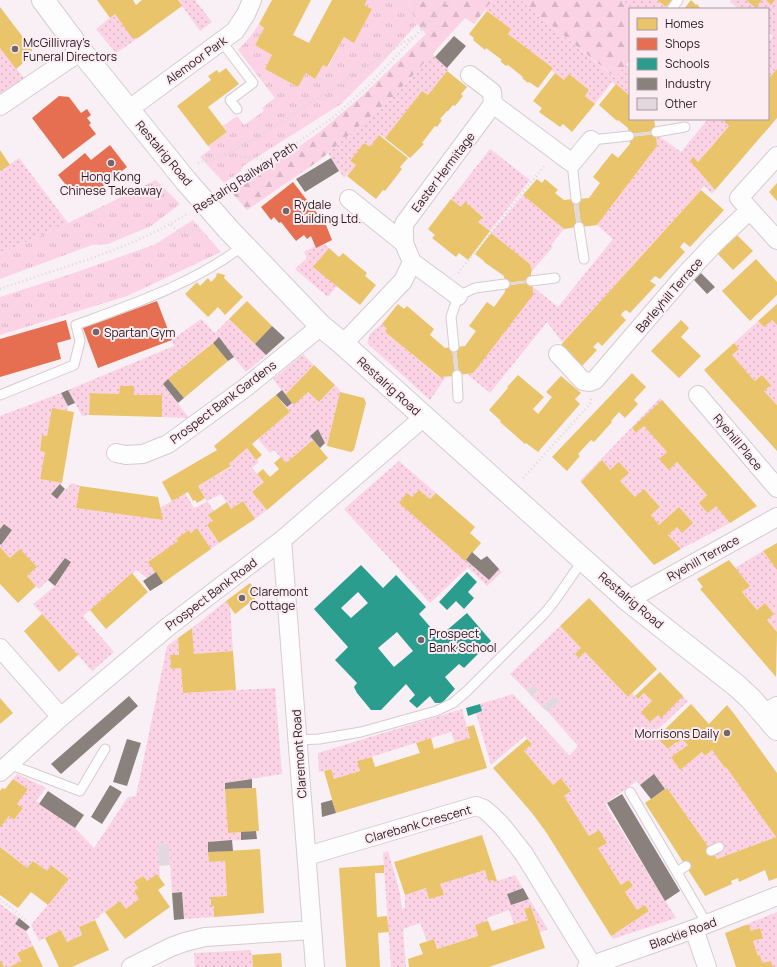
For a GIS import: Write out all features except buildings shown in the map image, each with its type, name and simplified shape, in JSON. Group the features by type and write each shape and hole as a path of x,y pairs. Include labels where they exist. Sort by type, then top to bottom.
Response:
{"street":[{"name":"Restalrig Road","path":"43,0 81,51 181,175 228,229 321,326 343,344 628,600 773,716"},
{"name":"Alemoor Park","path":"128,110 236,31 252,0"},
{"path":"0,106 81,51"},
{"path":"470,75 492,92 493,104 572,163 591,140"},
{"name":"Easter Hermitage","path":"452,292 412,262 404,243 404,224 493,104"},
{"path":"777,156 739,198 777,240"},
{"name":"Easter Hermitage","path":"349,199 404,243"},
{"name":"Barleyhill Terrace","path":"591,382 595,380 684,276 715,243 750,210"},
{"path":"343,344 403,281 412,262"},
{"name":"Prospect Bank Gardens","path":"116,453 126,455 143,454 168,444 245,388 321,326"},
{"path":"558,354 583,381 591,382"},
{"name":"Ryehill Place","path":"698,395 777,488"},
{"name":"Prospect Bank Road","path":"4,768 61,717 169,626 282,540 424,417"},
{"name":"Ryehill Terrace","path":"628,600 777,517"},
{"name":"Claremont Road","path":"282,540 315,967"},
{"path":"0,648 61,717"},
{"name":"Clarebank Crescent","path":"307,856 476,806 484,809 502,826 524,854 590,966"},
{"name":"Blackie Road","path":"590,966 701,927 777,896"},
{"path":"701,927 707,967"},
{"path":"131,967 171,947 205,937 312,930"}],"lane":[{"path":"222,42 253,83 230,100 237,109"},
{"path":"656,132 684,127"},
{"path":"591,140 629,136"},
{"path":"572,163 576,199"},
{"path":"579,227 584,259"},
{"path":"0,396 74,365 80,342 76,325 160,293 228,257 244,245"},
{"path":"532,281 555,278"},
{"path":"454,347 451,317 452,292 505,284"},
{"path":"457,375 458,398"},
{"path":"298,740 361,732 436,711 453,703 467,691 543,615 553,604 575,570 584,560"},
{"path":"4,768 80,791 105,749"},
{"path":"630,792 677,872 701,927"},
{"path":"677,872 686,866"}],"path":[{"name":"Restalrig Railway Path","path":"222,192 272,160 335,116 351,102 449,0"},
{"path":"181,175 224,155 265,132 416,35"},
{"path":"452,292 556,152"},
{"path":"224,155 272,160"},
{"name":"Restalrig Railway Path","path":"0,289 139,240 171,225 190,212"},
{"path":"171,225 181,233 198,229 203,234"},
{"path":"509,494 590,404 591,382"},
{"path":"0,899 27,921"}],"green space":[{"path":"178,0 195,0 212,22 200,31"},
{"path":"367,0 412,0 409,4 417,24 379,66 341,104 243,166 241,171 224,183 200,157 211,149 208,146 227,132 223,126 237,116 244,125 264,111 262,108 275,98 238,50 251,36 259,24 264,28 255,45 272,55 265,69 298,87 306,73 315,79 323,65 328,67 344,37 354,42 372,9 364,5"},
{"path":"412,0 493,0 474,24 465,18 395,95 320,160 247,210 232,193 321,131 364,94 426,34 417,24 409,4"},
{"path":"493,0 520,0 615,78 626,65 629,68 629,95 612,82 595,104 585,96 589,90 569,74 564,80 551,70 553,68 508,34 511,29 485,9"},
{"path":"520,0 623,0 632,8 629,8 629,61 616,78"},
{"path":"623,0 657,0 667,8 632,8"},
{"path":"731,0 746,0 756,7 762,0 766,0 771,4 777,0 777,69 769,78 769,41 773,36 769,33 769,8 738,8 730,2"},
{"path":"115,14 132,38 138,38 116,53 96,29"},
{"path":"0,48 24,78 0,96"},
{"path":"432,54 449,69 428,95 422,91 385,138 380,135 370,147 364,143 350,161 356,165 344,178 328,153 395,95"},
{"path":"707,120 725,120 724,122 729,126 698,162 693,158 690,161 715,190 712,194 704,186 563,343 547,322 490,393 467,374 473,373 478,367 532,286 558,307 613,239 597,225 657,146 656,134 681,152"},
{"path":"490,149 530,180 490,231 478,222 483,216 465,203 461,207 451,199"},
{"path":"19,158 68,223 0,254 0,171"},
{"path":"156,180 180,204 151,226 108,244 92,245 0,279 0,254"},
{"path":"523,195 564,229 551,245 553,247 532,271 530,264 491,233"},
{"path":"193,220 221,252 127,296 0,335 0,297 154,245"},
{"path":"324,244 329,248 314,267 337,286 328,297 295,269 307,258 304,252 315,246 316,248"},
{"path":"201,319 215,333 229,319 266,355 246,372 218,338 163,384 189,418 162,417 162,395 134,395 134,386 120,386 119,394 90,393 89,415 82,416 68,390 174,346 172,340"},
{"path":"772,320 777,325 777,405 764,391 771,385 762,375 755,381 732,355 739,349 734,343 758,321 764,327"},
{"path":"382,324 387,329 385,332 439,377 446,377 430,400 367,343 370,334"},
{"path":"303,354 314,365 285,395 273,379"},
{"path":"335,385 340,392 327,446 318,429 310,436 313,440 286,463 274,450 270,453 258,439 290,412 287,408 292,403 294,405 308,392 319,402"},
{"path":"61,393 68,406 67,411 52,409 47,436 42,435 40,451 45,452 40,479 62,483 51,494 57,499 72,483 80,486 77,508 163,520 160,508 185,493 194,508 207,502 198,486 231,467 229,464 247,448 259,462 252,468 264,482 252,492 267,510 255,519 243,501 231,509 221,494 207,501 214,511 208,515 213,521 207,526 219,543 211,549 197,528 191,533 189,530 176,539 178,541 156,572 147,578 137,570 83,616 114,652 92,671 33,604 55,586 71,562 65,558 39,589 27,576 37,567 10,558 0,547 12,530 4,524 0,529 0,416"},
{"path":"660,398 662,400 632,429 636,433 644,426 667,452 669,470 677,462 707,495 699,503 708,513 716,506 730,523 681,549 668,535 677,527 682,532 693,523 679,507 659,525 651,515 660,507 644,489 635,497 620,481 628,473 620,463 610,470 602,461 581,482 580,481"},
{"path":"399,461 436,493 430,499 419,490 412,497 407,494 399,503 489,580 499,569 502,572 487,586 468,567 430,603 344,509"},
{"path":"763,551 777,570 777,632 767,620 774,614 765,603 757,610 742,592 749,585 735,568"},
{"path":"226,601 230,606 233,651 194,654 192,628"},
{"path":"560,626 581,648 575,654 579,658 585,652 628,697 632,693 638,699 644,693 652,701 650,722 658,715 661,717 683,696 688,701 654,733 668,749 682,739 688,745 671,757 680,770 702,752 705,756 712,750 725,768 726,767 776,837 717,859 667,788 665,789 654,775 640,785 637,781 605,804 676,918 613,939 611,936 649,911 645,905 637,910 625,892 633,886 629,880 621,885 598,848 599,830 589,836 564,796 571,790 561,778 553,785 524,751 532,744 525,736 491,765 476,713 482,711 480,704 513,694 570,755 578,746 548,712 559,701 554,695 542,707 532,697 539,691 533,685 527,691 510,674"},
{"path":"178,638 179,655 170,656 171,669 181,668 183,693 275,688 282,774 225,783 228,833 241,832 241,840 208,842 209,862 225,861 227,896 211,897 211,906 214,906 214,917 184,919 182,892 172,893 169,845 158,845 160,878 157,874 147,881 143,876 135,882 138,888 134,891 139,899 126,909 120,901 99,916 100,917 79,927 82,935 67,942 61,930 39,941 31,925 69,879 52,865 47,871 33,861 27,868 0,847 0,828 9,816 14,820 23,808 17,804 28,789 13,779 17,774 46,788 36,801 75,828 94,848 128,797 136,796 167,646"},
{"path":"462,709 470,738 455,743 451,732 358,761 360,771 334,779 331,769 319,772 318,753"},
{"path":"388,851 400,893 402,909 405,908 405,895 426,888 429,899 443,895 440,884 485,870 488,881 493,880 494,882 515,875 523,888 507,894 511,905 529,899 548,929 539,933 531,907 524,909 528,920 514,924 509,910 487,918 488,921 475,925 478,936 437,949 434,939 427,941 420,923 403,929 406,967 391,967 383,853"},
{"path":"0,904 19,918 15,924 26,931 33,946 17,953 21,961 9,967 4,967 0,961"},
{"path":"777,912 777,967 773,967 771,961 762,963 760,956 758,956 753,941 763,937 760,928 751,931 749,925 747,925 725,933"},
{"path":"251,950 253,967 195,967 194,953"}],"place":[{"name":"McGillivray's Funeral Directors","path":"15,49"},
{"name":"Hong Kong Chinese Takeaway","path":"111,163"},
{"name":"Rydale Building Ltd.","path":"286,211"},
{"name":"Spartan Gym","path":"96,332"},
{"name":"Claremont Cottage","path":"242,598"},
{"name":"Prospect Bank School","path":"421,640"},
{"name":"Morrisons Daily","path":"727,733"}]}
